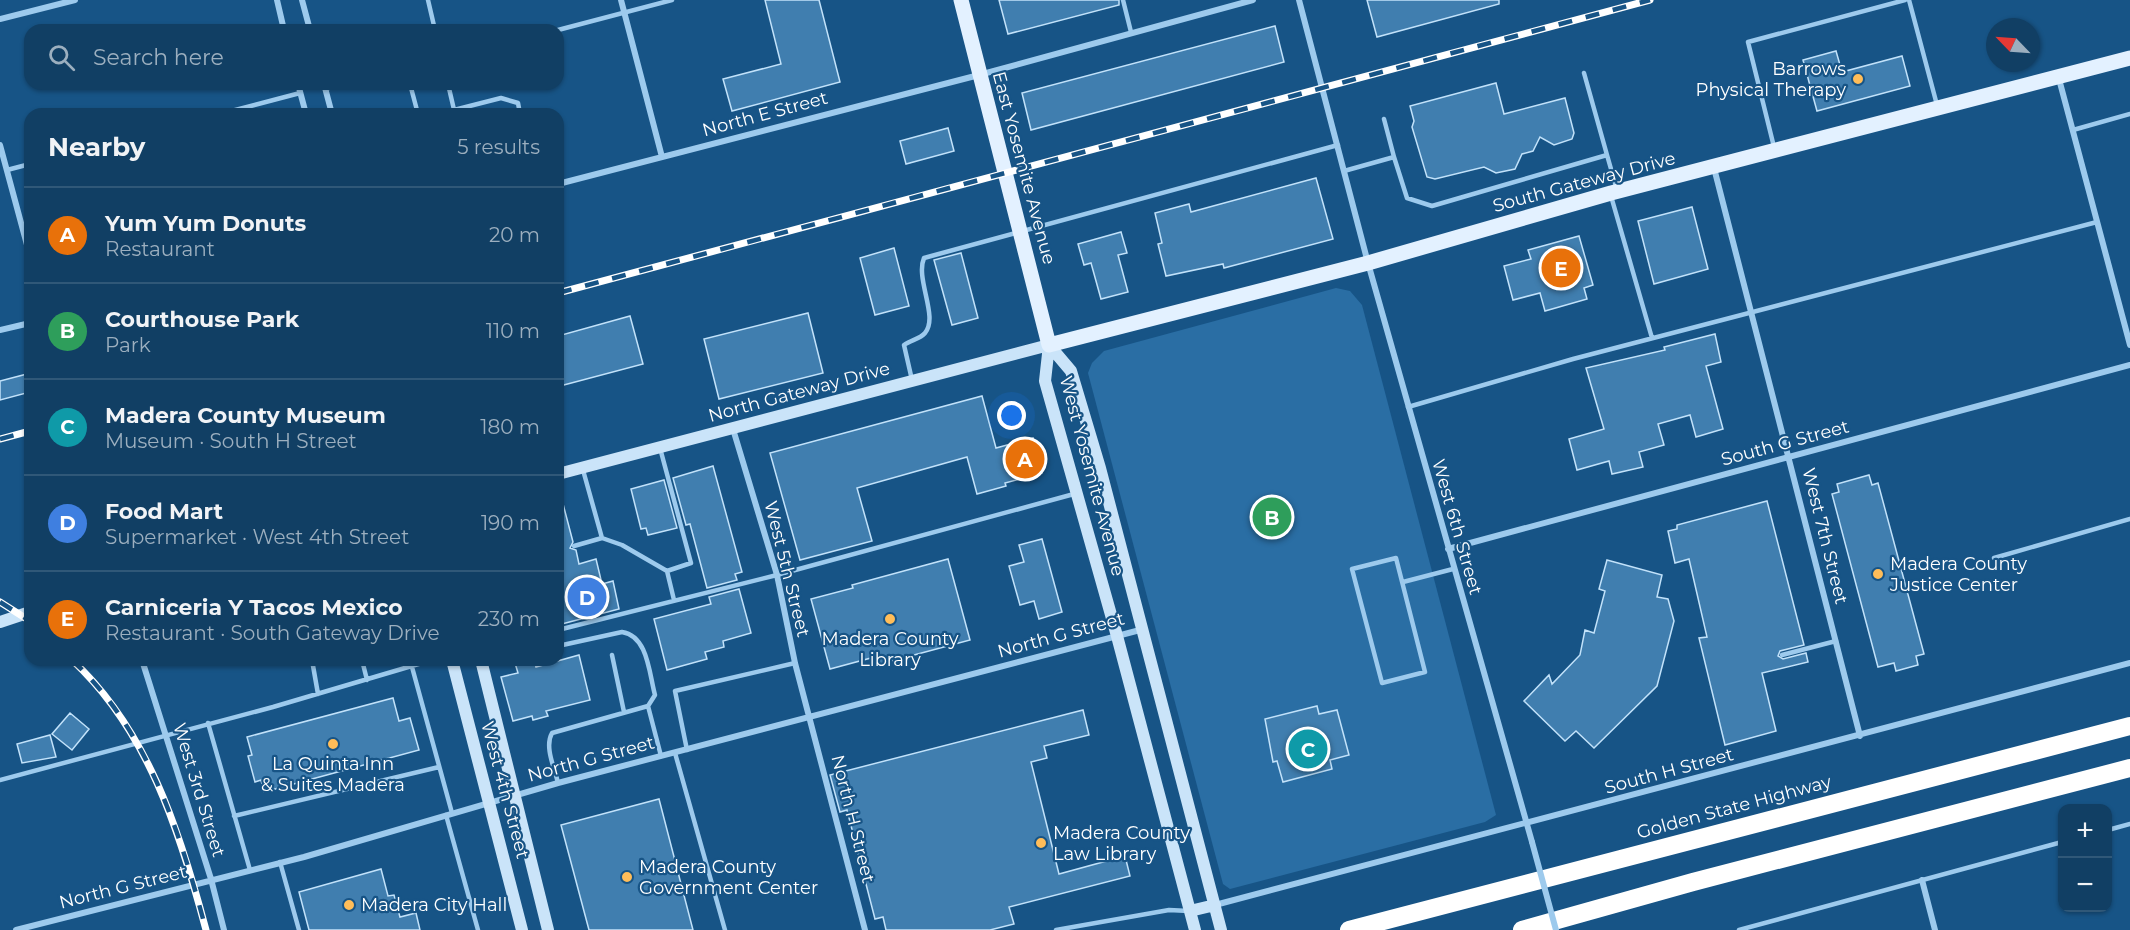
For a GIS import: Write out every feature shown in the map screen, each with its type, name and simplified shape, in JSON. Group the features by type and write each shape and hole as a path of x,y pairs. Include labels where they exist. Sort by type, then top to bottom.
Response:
{"highway":[{"name":"Golden State Highway","path":"1349,930 2130,726"},
{"path":"1522,930 1693,882 2130,768"}],"main road":[{"name":"East Yosemite Avenue","path":"961,0 1049,345"},
{"name":"South Gateway Drive","path":"1049,345 1368,262 1614,193 2130,58"},
{"name":"North Gateway Drive","path":"564,472 1049,345"},
{"name":"West Yosemite Avenue","path":"1049,345 1045,381 1117,636 1195,930"},
{"name":"West Yosemite Avenue","path":"1049,345 1071,370 1100,468 1140,630 1221,930"},
{"path":"0,622 24,614"},
{"name":"West 4th Street","path":"454,666 522,930"},
{"name":"West 4th Street","path":"482,666 548,930"},
{"path":"1190,911 1215,905"}],"street":[{"path":"0,20 75,0"},
{"path":"277,0 283,24"},
{"path":"302,0 308,24"},
{"path":"621,0 662,157"},
{"name":"North E Street","path":"564,182 979,75 1253,0"},
{"name":"West 6th Street","path":"1299,0 1408,407 1556,930"},
{"path":"2059,78 2130,345"},
{"path":"299,90 304,108"},
{"path":"326,90 330,108"},
{"path":"0,145 24,234"},
{"name":"West 7th Street","path":"1714,168 1860,736"},
{"path":"0,330 24,324"},
{"name":"South G Street","path":"1448,549 2130,365"},
{"name":"West 5th Street","path":"734,429 777,574 795,663 810,716"},
{"name":"North G Street","path":"16,930 280,862 558,783 1140,630"},
{"name":"South H Street","path":"1215,905 2130,663"},
{"name":"West 3rd Street","path":"144,666 211,879 224,930"},
{"name":"North H Street","path":"810,716 865,930"},
{"path":"1922,880 1935,930"}],"lane":[{"path":"428,0 434,24"},
{"path":"564,28 672,0"},
{"path":"1123,0 1131,32"},
{"path":"1775,152 1748,42 1907,0 1938,110"},
{"path":"1584,73 1607,155 1614,193 1652,338"},
{"path":"412,90 416,108"},
{"path":"450,90 454,108"},
{"path":"243,108 300,93"},
{"path":"471,108 507,99 518,103 519,108"},
{"path":"2073,130 2130,114"},
{"path":"1384,119 1407,198 1432,206 1607,155"},
{"path":"912,380 904,345 925,332 930,323 921,272 924,258 1338,145"},
{"path":"1344,171 1394,157"},
{"path":"0,179 24,167"},
{"path":"1408,407 1652,338 2097,222"},
{"path":"660,448 691,563 667,571"},
{"path":"582,468 602,538"},
{"path":"564,628 1077,493"},
{"path":"1994,558 2130,519"},
{"path":"574,546 602,538 622,545 667,571 674,600"},
{"path":"1396,558 1402,582 1425,672 1382,683 1352,569 1396,558"},
{"path":"1402,582 1453,569"},
{"path":"558,783 549,749 548,740 552,733 648,705 655,695 642,644 630,633 622,632 564,645"},
{"path":"1782,656 1836,641"},
{"path":"612,656 624,712"},
{"path":"687,750 675,691 795,663"},
{"path":"313,666 318,694"},
{"path":"364,666 367,680"},
{"path":"0,780 415,666"},
{"path":"412,667 439,767 478,930"},
{"path":"648,705 661,756"},
{"path":"208,723 250,870"},
{"path":"675,753 725,930"},
{"path":"234,816 439,767"},
{"path":"2112,829 2130,824"},
{"path":"1739,930 2058,843"},
{"path":"280,862 299,930"},
{"path":"1056,930 1169,910 1190,911"}],"shaded area":[{"path":"1336,288 1350,291 1362,305 1496,815 1485,822 1230,889 1223,884 1088,373 1092,363 1104,351"}],"building":[{"path":"765,0 819,0 840,82 732,111 723,79 781,64"},
{"path":"999,0 1119,0 1119,5 1008,34"},
{"path":"1367,0 1499,0 1499,4 1377,37"},
{"path":"1275,26 1284,62 1031,130 1022,93"},
{"name":"Barrows Physical Therapy","path":"1836,51 1842,72 1902,56 1910,86 1817,111 1803,60"},
{"path":"1496,83 1504,114 1565,98 1574,133 1572,139 1554,145 1540,137 1533,151 1522,154 1515,169 1496,173 1484,167 1435,179 1427,177 1412,127 1414,121 1410,106"},
{"path":"948,128 954,151 906,164 900,141"},
{"path":"1316,178 1333,239 1224,268 1223,264 1166,276 1158,244 1162,243 1155,213 1189,204 1191,212"},
{"path":"1692,207 1708,269 1654,284 1638,221"},
{"path":"1121,232 1127,253 1118,255 1128,292 1101,299 1091,263 1084,265 1078,244"},
{"path":"1579,236 1593,285 1584,288 1587,299 1545,311 1540,293 1513,300 1504,266 1531,259 1528,250"},
{"path":"894,248 909,306 875,315 860,258"},
{"path":"961,253 978,318 952,325 934,260"},
{"path":"808,313 823,373 719,399 704,339"},
{"path":"630,316 643,364 564,385 564,334"},
{"path":"1715,334 1721,362 1706,366 1723,429 1696,437 1690,415 1658,424 1664,445 1639,452 1643,467 1612,474 1609,461 1577,470 1569,439 1604,429 1586,368 1665,350 1664,347"},
{"path":"24,375 24,394 0,400 0,381"},
{"path":"982,396 996,448 1033,438 1042,473 1005,483 1006,486 977,494 967,457 857,488 872,541 800,560 770,453"},
{"path":"713,466 742,572 735,574 737,580 707,588 690,524 686,525 673,478"},
{"name":"Madera County Justice Center","path":"1869,475 1872,485 1878,483 1924,654 1916,656 1918,665 1896,671 1894,663 1878,667 1832,494 1839,492 1837,484"},
{"path":"664,480 677,528 648,535 646,528 641,529 631,489"},
{"path":"1767,501 1804,645 1780,651 1778,656 1783,659 1806,653 1808,662 1762,673 1776,731 1725,745 1699,638 1707,637 1689,559 1675,563 1668,531 1677,529 1677,525"},
{"path":"564,508 573,542 570,548 576,550 579,564 596,559 602,584 613,581 619,609 564,623"},
{"path":"1042,539 1062,612 1039,619 1034,601 1020,605 1009,566 1024,562 1019,545"},
{"name":"Madera County Library","path":"948,559 970,640 873,666 871,658 830,669 811,599 853,588 852,585"},
{"path":"1607,560 1662,575 1657,597 1668,599 1674,621 1657,686 1594,748 1576,731 1565,741 1524,701 1549,675 1552,684 1580,655 1585,630 1594,633 1605,591 1599,589"},
{"path":"739,589 751,633 723,641 724,647 705,652 707,659 667,670 654,619 711,604 709,597"},
{"path":"579,655 590,700 546,711 548,716 533,720 532,716 513,721 501,677 518,673 516,666 564,666 564,659"},
{"name":"La Quinta Inn & Suites Madera","path":"393,698 399,721 410,718 419,750 264,792 261,780 255,782 248,756 252,755 247,737"},
{"path":"1317,706 1319,714 1337,710 1349,755 1330,760 1332,769 1283,782 1277,761 1273,762 1265,719"},
{"path":"1083,710 1089,735 1044,746 1047,758 1031,762 1059,874 1125,856 1130,876 1009,907 1014,924 990,930 886,930 883,917 875,919 847,810 840,812 830,775"},
{"path":"70,713 89,729 72,750 52,734"},
{"path":"50,735 56,757 22,763 17,744"},
{"name":"Madera County Government Center","path":"659,799 693,930 589,930 561,825"},
{"name":"Madera City Hall","path":"381,869 388,896 394,895 400,917 416,913 420,930 309,930 299,892"}],"railway":[{"path":"564,291 1650,0"},
{"path":"0,439 24,433"},
{"path":"0,602 24,617"},
{"path":"78,666 99,688 121,718 158,784 185,856 206,930"}],"place":[{"name":"Barrows Physical Therapy","path":"1858,79"},
{"name":"Carniceria Y Tacos Mexico","path":"1561,268"},
{"name":"Yum Yum Donuts","path":"1025,459"},
{"name":"Courthouse Park","path":"1272,517"},
{"name":"Madera County Justice Center","path":"1878,574"},
{"name":"Food Mart","path":"587,597"},
{"name":"Madera County Library","path":"890,619"},
{"name":"La Quinta Inn & Suites Madera","path":"333,744"},
{"name":"Madera County Museum","path":"1308,749"},
{"name":"Madera County Law Library","path":"1041,843"},
{"name":"Madera County Government Center","path":"627,877"},
{"name":"Madera City Hall","path":"349,905"}]}
